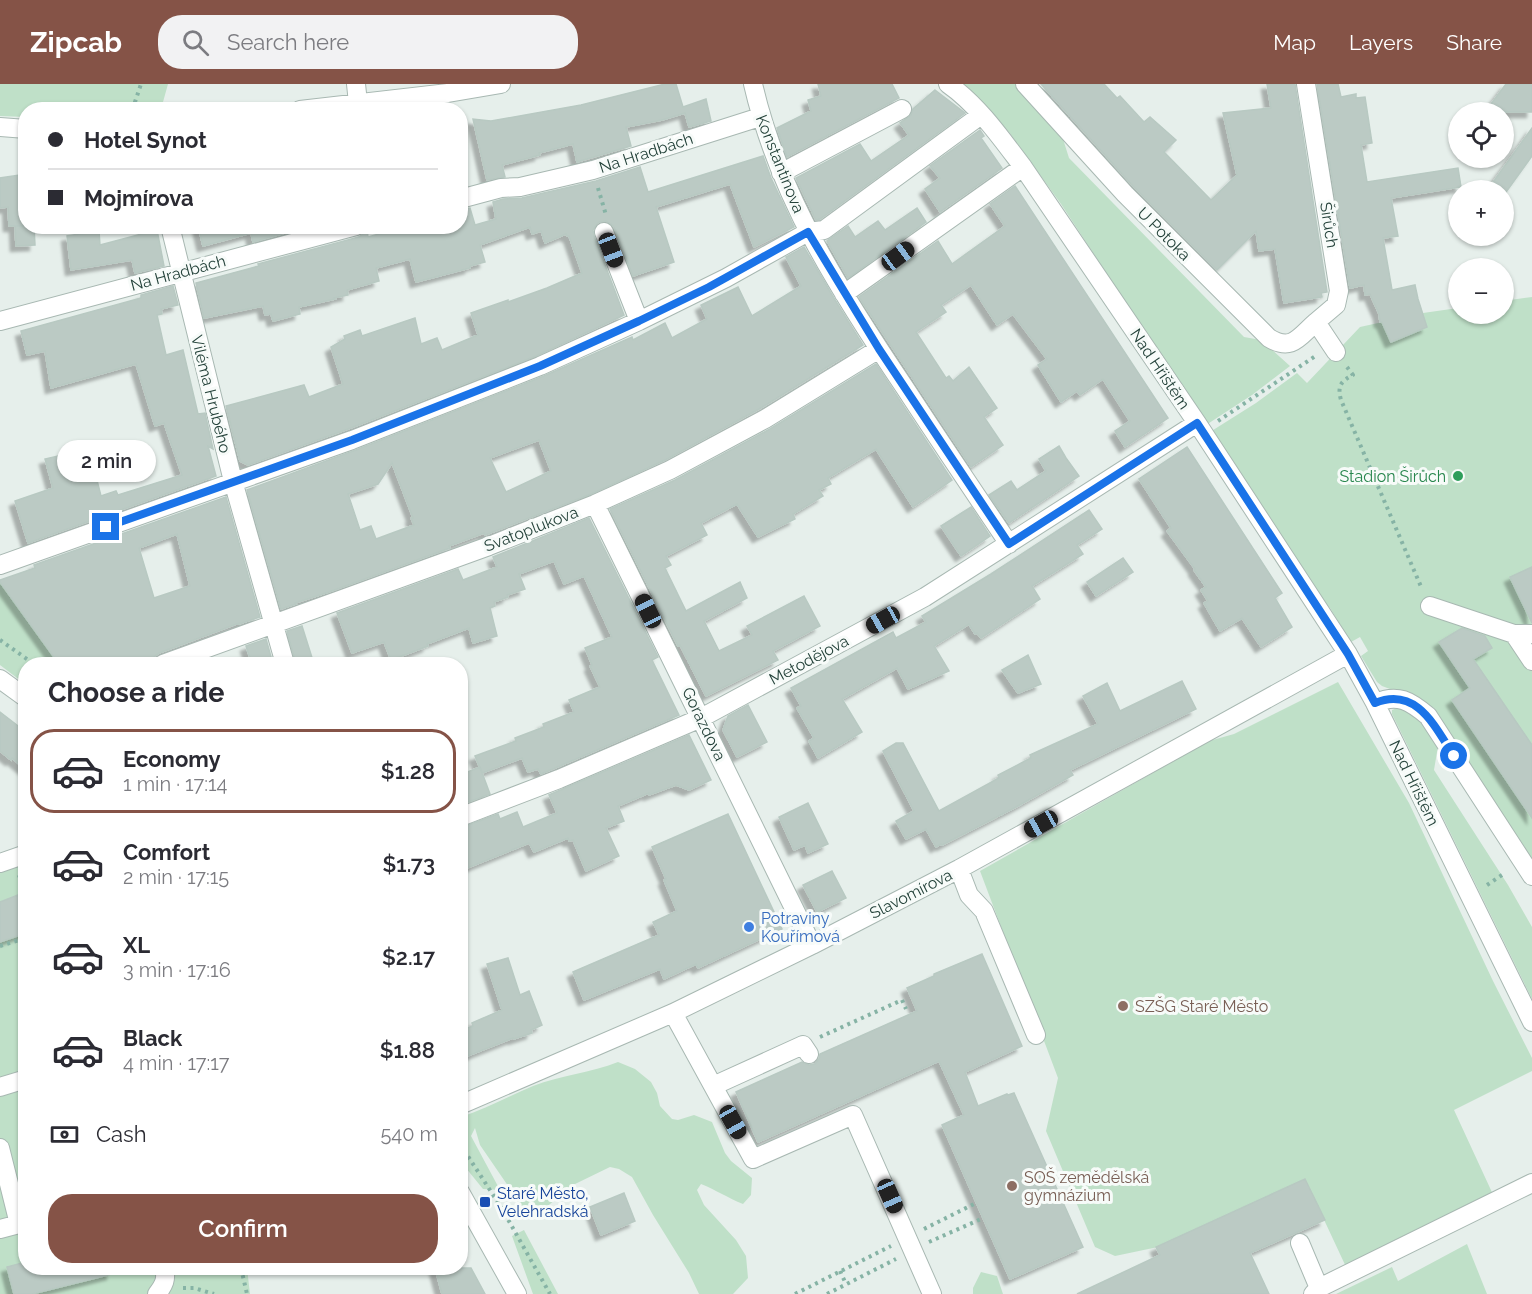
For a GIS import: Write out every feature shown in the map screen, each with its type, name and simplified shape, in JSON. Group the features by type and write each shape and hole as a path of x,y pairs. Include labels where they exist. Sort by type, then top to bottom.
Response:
{"street":[{"path":"356,84 358,102"},
{"path":"367,102 448,93 501,84"},
{"name":"Konstantinova","path":"753,84 760,117 781,173 808,232 879,349 1009,544"},
{"name":"Nad Hřištěm","path":"948,84 981,115 1023,167 1200,428 1348,654 1375,703 1532,1022"},
{"name":"U Potoka","path":"1025,84 1125,194 1269,338 1283,345 1289,344 1316,322"},
{"name":"Širůch","path":"1306,84 1340,291 1336,306 1316,322"},
{"path":"781,173 902,109"},
{"path":"0,565 352,440 540,366 639,321 726,278 808,232 824,230 981,115"},
{"name":"Na Hradbách","path":"468,197 592,170 760,117"},
{"path":"0,127 18,128"},
{"path":"844,294 1023,167"},
{"path":"604,232 639,321"},
{"name":"Viléma Hrubého","path":"172,234 233,481 283,657"},
{"name":"Na Hradbách","path":"0,321 325,234"},
{"path":"1316,322 1336,352"},
{"name":"Svatoplukova","path":"184,657 489,546 595,504 670,470 765,420 879,349"},
{"name":"Metodějova","path":"468,814 559,779 701,718 925,597 1200,428"},
{"name":"Gorazdova","path":"595,504 812,945"},
{"path":"1430,606 1523,634 1532,661"},
{"name":"Slavomírova","path":"468,1102 673,1013 812,945 959,869 1348,654"},
{"path":"0,678 18,692"},
{"path":"1375,703 1399,698 1415,705 1428,716 1532,876"},
{"path":"959,869 969,895 984,911 1036,1035"},
{"path":"673,1013 753,1159 854,1115 932,1294"},
{"path":"713,1086 806,1050"},
{"path":"0,1087 18,1081"},
{"path":"0,1148 18,1209"},
{"path":"1300,1243 1316,1291 1532,1183"},
{"path":"468,1207 516,1294"},
{"path":"0,1229 18,1224"},
{"path":"159,1291 165,1282 166,1275"}],"path":[{"path":"135,102 141,84"},
{"path":"592,170 609,224 604,232"},
{"path":"1336,352 1353,375 1345,379 1340,387 1341,400 1430,606"},
{"path":"1200,428 1294,370"},
{"path":"0,640 24,657"},
{"path":"1479,890 1502,875"},
{"path":"0,946 18,940"},
{"path":"806,1050 902,1000 906,1009"},
{"path":"468,1156 501,1207 550,1294"},
{"path":"795,1294 974,1204"},
{"path":"840,1271 846,1284"},
{"path":"243,1275 247,1294"},
{"path":"159,1291 194,1288 214,1294"}],"green space":[{"path":"0,84 168,84 163,102 18,102 18,117 0,116"},
{"path":"958,84 1015,84 1063,139 1069,158 1244,337 1261,340 1290,366 1252,395 1206,425 1061,204 1009,132"},
{"path":"1532,297 1532,861 1434,708 1377,682 1361,656 1368,651 1360,637 1351,642 1330,608 1313,590 1210,432 1256,403 1297,373 1307,383 1360,327 1448,309 1448,324 1514,324 1514,299"},
{"path":"0,579 57,657 18,657 18,679 0,665"},
{"path":"1338,682 1409,803 1532,1058 1532,1071 1454,1110 1496,1201 1347,1269 1305,1179 1158,1247 1115,1256 1095,1247 1046,1131 1058,1078 980,871 1209,741 1234,734"},
{"path":"1397,708 1416,717 1438,746 1434,770 1508,885 1532,927 1532,999 1392,714 1392,710"},
{"path":"18,857 18,1275 248,1275 250,1294 0,1294 0,863"},
{"path":"618,1062 635,1069 651,1082 660,1106 672,1119 678,1120 694,1115 712,1122 725,1153 752,1178 751,1195 743,1204 701,1184 697,1190 704,1205 736,1240 746,1256 748,1278 733,1294 699,1294 632,1177 619,1169 610,1167 573,1185 538,1214 522,1212 513,1193 480,1145 475,1128 471,1136 500,1190 483,1189 468,1171 468,1114 544,1082"},
{"path":"524,1230 558,1294 533,1294 512,1236"},
{"path":"1467,1244 1487,1294 1336,1294 1392,1267 1398,1281"},
{"path":"981,1272 997,1276 1003,1294 973,1294 973,1288"}],"building":[{"path":"665,84 676,84 683,107 706,99 711,121 689,127 685,113 626,127 631,146 577,162 573,144 502,165 505,177 487,180 473,119 491,121 581,105"},
{"path":"818,84 892,84 899,98 787,157 777,128 811,111 808,100 821,96"},
{"path":"1041,84 1104,84 1117,98 1120,96 1144,122 1150,117 1176,140 1164,152 1211,200 1237,175 1223,113 1271,108 1267,84 1295,84 1327,292 1321,293 1322,297 1284,303 1275,249 1259,251 1256,231 1217,270 1133,186"},
{"path":"1317,84 1338,84 1341,97 1356,94 1356,98 1365,97 1372,143 1361,145 1367,182 1458,168 1460,180 1448,180 1448,189 1391,198 1398,236 1383,238 1392,290 1415,285 1427,327 1391,342 1380,322 1370,294 1365,295 1364,285 1350,288"},
{"path":"1506,84 1532,84 1532,112 1514,112 1514,102 1492,102"},
{"path":"935,90 965,113 816,220 796,178 860,144 871,161 909,135 900,123"},
{"path":"1532,128 1532,156 1514,181 1495,180 1503,168 1514,168 1514,153"},
{"path":"980,130 984,136 981,138 1002,168 940,212 925,189 940,178 930,166"},
{"path":"763,156 794,227 754,247 730,184 656,207 674,262 633,276 614,227 606,221 599,222 593,230 594,236 624,315 536,356 348,429 248,465 240,461 226,406 304,385 309,397 343,384 331,347 345,339 344,336 360,330 362,336 415,318 421,344 437,338 442,350 478,335 471,313 547,288 582,273 569,236 566,234 545,243 541,231 532,234 530,227 480,245 485,262 470,266 470,268 416,282 410,259 376,268 379,281 347,290 348,295 299,307 300,314 273,321 271,314 265,315 263,306 204,318 196,283 363,234 368,234 368,237 379,234 468,234 468,208 470,208 475,225 496,219 493,202 522,198 596,181 640,167 648,192"},
{"path":"18,175 18,226 9,226 8,207 0,208 0,178"},
{"path":"1015,186 1168,418 1125,447 1115,431 1130,421 1103,379 1080,395 1077,391 1061,402 1038,365 1047,359 1013,314 997,325 971,285 941,305 946,312 916,332 946,378 949,376 953,381 969,367 997,408 984,417 1003,445 971,467 859,297 938,241 952,264 1005,226 990,204"},
{"path":"917,208 926,222 848,278 827,241 848,226 855,237 878,221 885,230"},
{"path":"15,226 18,226 18,234 34,234 35,245 16,246"},
{"path":"99,234 100,245 142,234 158,234 164,266 135,273 132,260 71,270 67,236"},
{"path":"200,234 247,234 203,246"},
{"path":"251,234 282,234 253,242"},
{"path":"804,247 863,345 759,409 665,460 591,494 281,609 247,490 544,376 632,337 633,340 665,323 672,338 707,319 701,305 738,287 752,316 801,286 786,257","holes":["539,440 551,471 506,492 490,458","392,463 414,525 376,539 371,526 360,530 348,494 378,484"]},
{"path":"173,286 178,305 161,309 162,314 157,315 166,355 183,350 198,414 205,413 213,449 208,446 216,476 28,543 15,501 53,488 45,459 89,449 101,496 116,491 118,495 182,475 164,423 155,426 136,364 51,388 45,351 27,355 21,331 141,298 141,295"},
{"path":"876,364 952,480 913,507 876,449 828,478 831,484 819,490 823,496 793,514 795,519 758,537 737,504 701,523 707,535 666,556 671,565 665,568 686,611 740,582 747,598 704,621 719,651 752,635 747,626 804,596 820,626 773,651 778,660 706,696 680,645 678,646 610,509 675,480 770,429"},
{"path":"1059,446 1079,476 1009,523 989,495 1011,481 1017,490 1046,471 1039,459"},
{"path":"1187,447 1282,593 1275,598 1292,627 1261,647 1242,618 1220,631 1204,603 1208,601 1201,590 1206,587 1167,531 1171,528 1139,479"},
{"path":"226,497 260,617 159,653 154,657 54,657 0,582 0,580 35,568 34,565","holes":["177,534 190,586 154,598 139,548"]},
{"path":"971,507 990,536 961,556 941,526"},
{"path":"1089,510 1102,529 1077,545 1083,554 1032,586 1040,599 981,638 977,633 975,634 969,624 934,646 949,671 908,689 897,668 842,699 862,732 818,758 809,741 814,738 797,708 801,706 791,688 893,632 896,638 926,622 922,616"},
{"path":"589,518 658,657 652,660 679,715 541,774 538,769 528,772 522,758 482,773 475,756 516,741 515,738 544,727 543,724 574,712 569,700 600,687 585,648 612,637 584,576 564,584 554,561 519,574 525,589 494,602 495,606 490,608 497,636 473,643 469,628 399,657 390,657 384,642 352,653 337,613 458,569 463,580 497,567 493,557"},
{"path":"1123,558 1133,572 1096,596 1087,582"},
{"path":"1532,567 1532,623 1510,577"},
{"path":"302,626 312,657 294,657 287,631"},
{"path":"1462,628 1485,636 1492,648 1473,659 1532,745 1532,818 1452,700 1470,688 1439,642"},
{"path":"266,639 271,657 250,657 246,646"},
{"path":"1028,655 1041,684 1018,693 1002,670"},
{"path":"1182,681 1196,709 1070,770 1073,775 942,845 936,847 926,829 906,839 896,821 914,811 883,751 896,743 903,743 939,811 999,778 998,775 1031,758 1030,755 1098,724 1083,696 1107,683 1120,711"},
{"path":"748,705 767,742 737,757 723,730 728,716"},
{"path":"0,712 18,726 18,763 0,751"},
{"path":"689,735 711,780 689,790 676,785 618,806 624,821 606,828 619,856 586,871 573,840 569,841 568,838 534,852 529,843 468,868 468,825 498,814 500,819 517,812 523,827 557,813 549,795"},
{"path":"480,767 490,794 468,802 468,772"},
{"path":"808,803 828,844 808,853 805,845 794,850 779,817"},
{"path":"728,814 782,929 698,968 696,964 664,979 660,969 584,1000 573,972 659,935 653,922 677,911 652,847"},
{"path":"832,871 846,898 817,912 803,885"},
{"path":"18,895 18,936 0,942 0,902"},
{"path":"982,954 1022,1046 965,1072 978,1106 1014,1093 1083,1247 1010,1279 942,1125 964,1115 939,1061 758,1142 736,1092 802,1062 809,1065 815,1064 820,1054 917,1011 907,988"},
{"path":"508,958 520,995 529,991 542,1025 531,1030 532,1033 468,1056 468,1028 473,1026 472,1023 502,1010 487,964"},
{"path":"1305,1179 1325,1220 1250,1253 1269,1294 1077,1294 1160,1255 1156,1247"},
{"path":"624,1193 635,1221 601,1235 590,1207"},
{"path":"18,1264 18,1275 108,1275 32,1294 14,1294 7,1267"},
{"path":"468,1268 471,1268 485,1294 442,1294 437,1275 468,1275"}],"place":[{"name":"Stadion Širůch","path":"1458,476"},
{"name":"Potraviny Kouřímová","path":"749,927"},
{"name":"SZŠG Staré Město","path":"1123,1006"},
{"name":"SOŠ zemědělská gymnázium","path":"1012,1186"},
{"name":"Staré Město, Velehradská","path":"485,1202"}],"route":[{"path":"106,527 352,440 540,366 709,287 808,232 879,349 1009,544 1197,423 1348,654 1375,703 1399,698 1415,705 1428,716 1454,756"}]}
